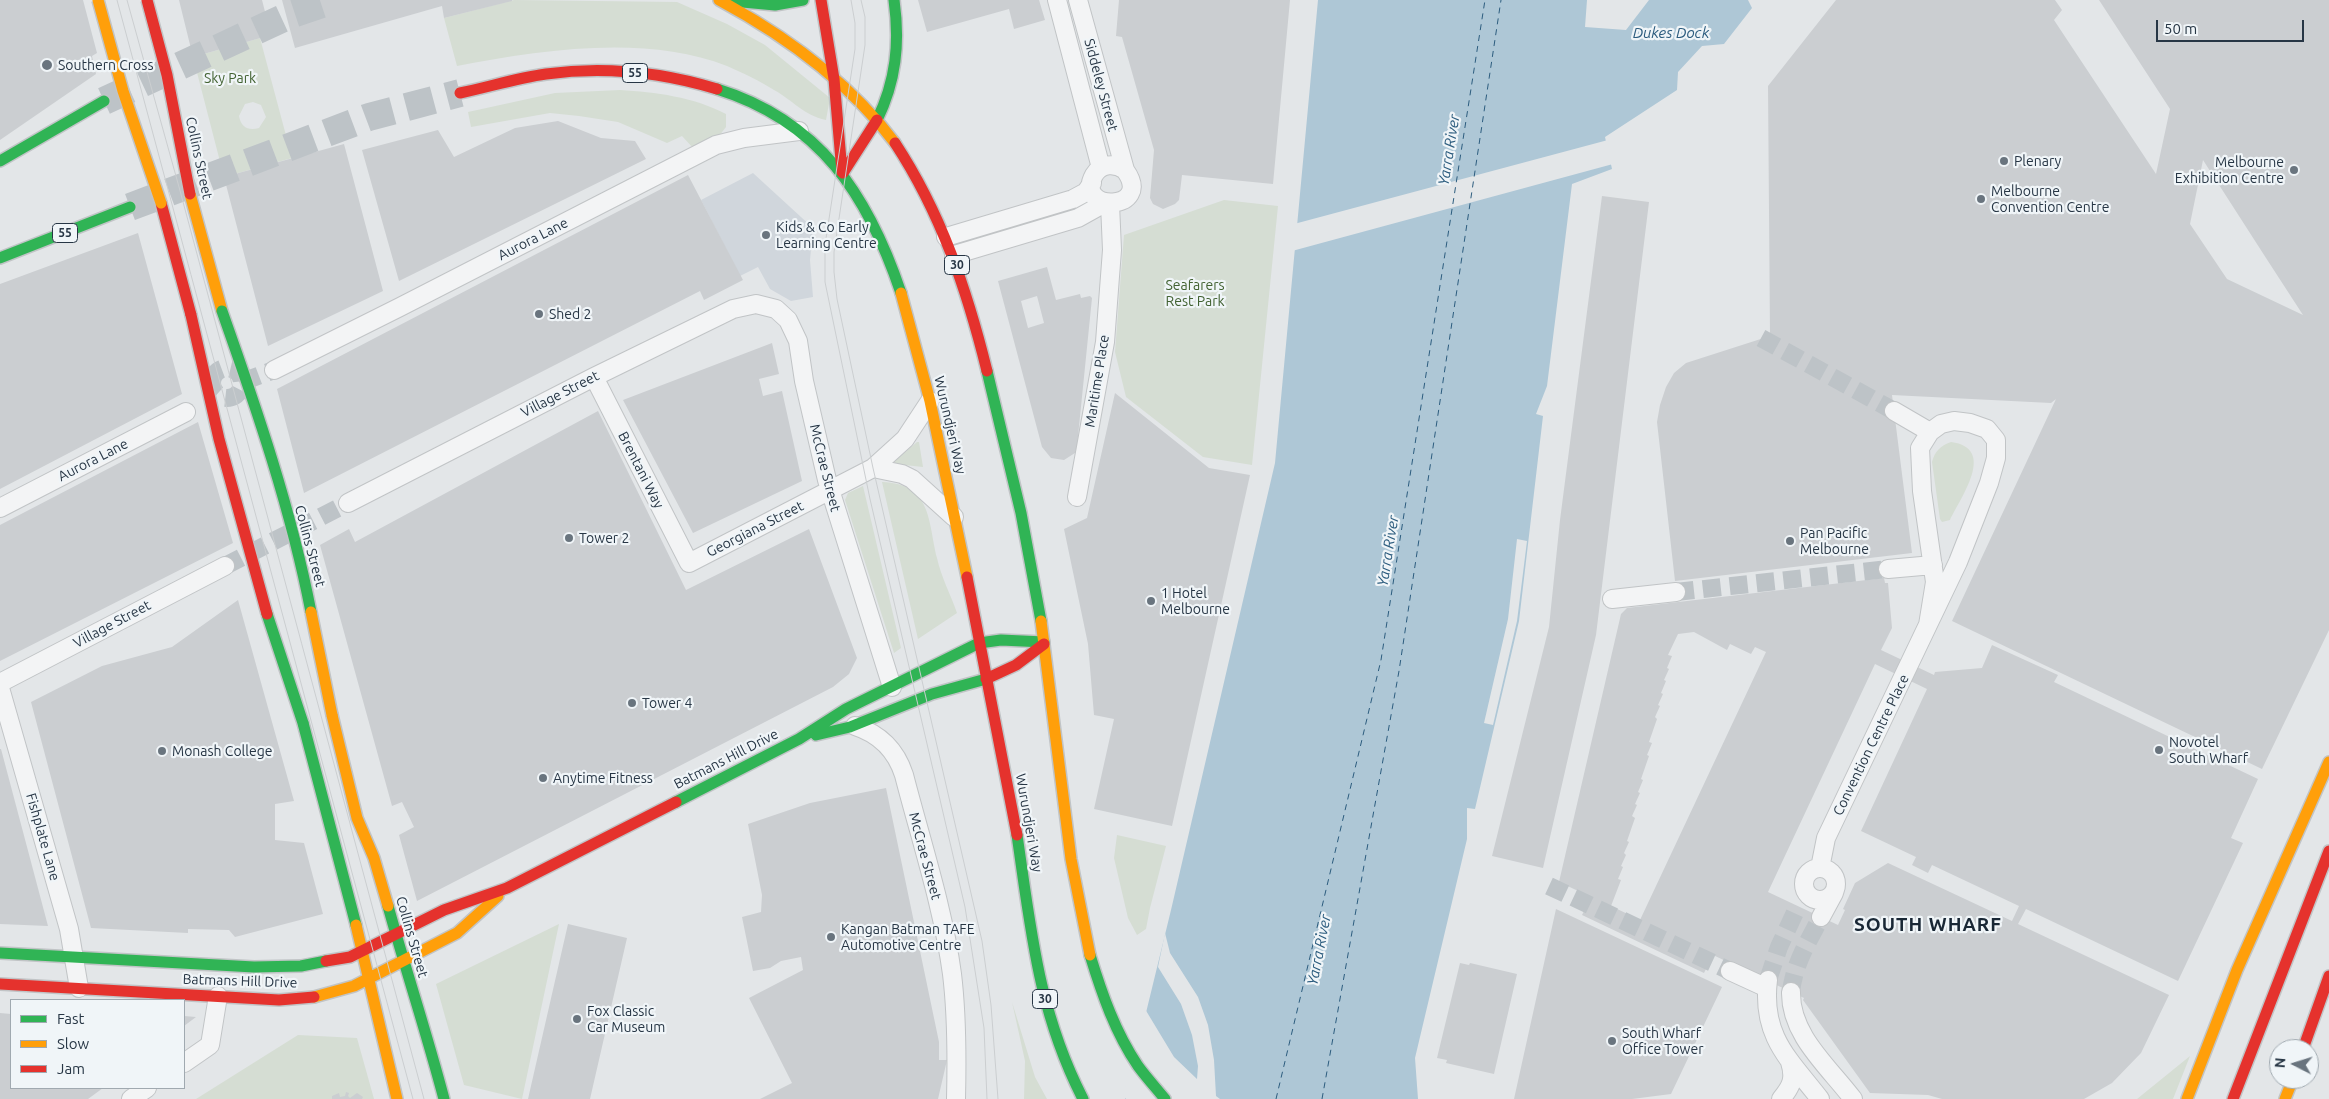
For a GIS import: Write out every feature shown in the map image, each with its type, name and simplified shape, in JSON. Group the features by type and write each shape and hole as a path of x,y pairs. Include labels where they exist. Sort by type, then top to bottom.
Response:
{"main road":[{"path":"98,0 122,91 161,203 191,314 219,439 260,593 303,723 369,978 397,1099"},
{"name":"Collins Street","path":"148,0 167,76 190,194 222,311 265,434 305,581 332,715 357,818 374,858 395,934 421,1013 444,1099"},
{"path":"720,0 783,4 796,3 803,0"},
{"path":"720,0 754,19 797,48 834,79 877,120"},
{"name":"30","path":"821,0 834,79 842,172"},
{"path":"842,172 877,120 886,102 893,80 897,46 894,0"},
{"name":"Wurundjeri Way","path":"460,93 548,74 601,72 665,76 700,82 726,90 761,107 799,131 826,154 842,172 869,214 898,284 913,331 930,401 956,519 1013,809 1040,984 1065,1062 1083,1099"},
{"path":"0,161 104,101"},
{"name":"30","path":"877,120 898,146 919,182 954,254 982,352 1017,491 1035,583 1073,868 1088,944 1101,989 1124,1042 1140,1069 1165,1099"},
{"name":"55","path":"0,258 130,208"},
{"name":"Batmans Hill Drive","path":"0,953 278,967 321,963 362,952 444,910 507,888 799,740 846,708 979,643 1001,640 1044,643"},
{"name":"Batmans Hill Drive","path":"799,740 855,726 932,694 986,679 1016,665 1044,643"},
{"path":"2187,1099 2237,970 2329,762"},
{"path":"2233,1099 2329,851"},
{"name":"Batmans Hill Drive","path":"0,984 279,1000 304,998 335,992 369,978 457,933 507,888"},
{"path":"2307,1039 2329,976"}],"street":[{"name":"Siddeley Street","path":"1057,0 1101,168"},
{"name":"Siddeley Street","path":"1078,0 1125,170"},
{"path":"1069,45 1089,41"},
{"name":"Aurora Lane","path":"274,370 400,308 716,145 744,138 799,131"},
{"path":"954,254 1078,218 1108,204 1121,202 1129,194 1131,182 1125,170 1113,165 1101,168 1093,177 1092,184 1095,196 1108,204"},
{"path":"946,237 1073,199 1086,192 1092,184"},
{"name":"Maritime Place","path":"1076,497 1105,342 1105,320 1112,250 1108,204"},
{"path":"1024,213 1029,231"},
{"name":"Village Street","path":"348,503 594,377 733,309 756,304 776,310"},
{"name":"McCrae Street","path":"776,310 788,320 798,341 804,382 829,490 892,687"},
{"name":"Brentani Way","path":"594,377 689,564"},
{"name":"Georgiana Street","path":"689,564 874,468 905,439 930,401"},
{"path":"1894,411 1930,432"},
{"name":"Aurora Lane","path":"0,508 186,412"},
{"name":"Convention Centre Place","path":"1820,868 1826,838 1928,625 1970,535 1989,483 1997,448 1992,433 1970,422 1946,422 1930,432 1922,442 1919,456 1926,526 1933,565 1934,595 1928,625"},
{"path":"874,468 902,474 912,480 956,519"},
{"path":"1888,569 1933,565"},
{"name":"Village Street","path":"0,683 225,566"},
{"path":"1612,599 1676,592"},
{"name":"Fishplate Lane","path":"0,688 69,929 79,988"},
{"name":"McCrae Street","path":"855,726 885,742 897,757 904,775 940,915 952,973 956,1029 956,1099"},
{"path":"1798,906 1808,874 1820,868 1829,871 1836,879 1834,893 1821,917"},
{"path":"1804,884 1807,893 1818,900 1827,899 1834,893"},
{"path":"1730,971 1767,984 1767,1012 1773,1036 1790,1062 1820,1099"},
{"path":"1791,992 1795,1018 1804,1038 1854,1099"},
{"path":"185,1062 210,1045 218,996"},
{"path":"1781,1099 1791,1087 1794,1078 1790,1062"},
{"path":"131,1099 146,1089"}],"shaded area":[{"name":"Kids & Co Early Learning Centre","path":"753,173 813,228 810,260 813,297 791,301 770,289 758,267 740,276 701,200"}],"green space":[{"path":"514,0 677,2 727,24 765,45 830,98 826,120 811,115 769,87 727,66 696,56 662,50 593,48 523,55 457,66 444,18"},
{"name":"Sky Park","path":"260,38 292,158 224,177 193,57","holes":["253,102 261,105 266,117 259,128 252,129 243,125 239,116 245,104"]},
{"path":"620,90 660,94 701,103 726,114 726,127 719,136 694,149 682,136 667,143 618,122 550,113 471,127 468,112 555,93"},
{"name":"Seafarers Rest Park","path":"1224,200 1278,206 1252,465 1203,457 1126,397 1115,352 1124,235"},
{"path":"919,442 923,467 895,464 895,461"},
{"path":"1951,442 1965,446 1972,453 1974,463 1967,487 1950,520 1942,522 1932,462 1938,449"},
{"path":"882,482 898,484 910,490 919,497 925,507 939,565 957,613 918,639"},
{"path":"863,486 901,648 894,653 845,500 848,493"},
{"path":"1117,835 1166,846 1146,929 1137,935 1128,918 1114,858"},
{"path":"559,924 522,1099 464,1085 436,984"},
{"path":"1012,1002 1035,1077 1047,1099 1024,1099 1025,1061"},
{"path":"298,1035 357,1038 374,1099 196,1099"},
{"path":"2190,1056 2173,1099 2137,1099"}],"water":[{"path":"1318,0 1587,0 1585,27 1626,30 1649,0 1748,0 1752,8 1724,44 1702,46 1678,72 1677,90 1605,137 1612,169 1572,184 1547,386 1536,414 1543,416 1519,621 1475,809 1467,808 1467,839 1415,1058 1418,1099 1125,1099 1275,463"}],"pier":[{"path":"1608,140 1613,164 1292,251 1294,224"},
{"path":"1517,539 1527,541 1517,621 1493,725 1484,723 1508,619"},
{"path":"1165,933 1170,953 1198,997 1208,1025 1214,1060 1216,1096 1220,1099 1126,1099 1123,1095 1145,1009 1174,1057 1197,1079 1198,1066 1192,1035 1181,1004 1158,967"}],"building":[{"name":"Southern Cross","path":"0,0 83,0 97,53 92,56 96,74 0,140"},
{"path":"179,0 262,0 271,35 193,57"},
{"path":"282,0 512,1 444,18 442,6 295,48"},
{"path":"918,0 1039,0 1045,20 1014,29 1009,9 927,32"},
{"path":"1119,0 1290,0 1273,184 1182,175 1179,200 1175,204 1163,209 1153,204 1150,198 1154,150 1122,37 1116,36"},
{"path":"1836,0 2055,0 2062,10 2054,20 2156,174 2170,109 2099,0 2329,0 2329,630 2262,769 1952,621 2056,399 2051,403 1892,395 1912,553 1675,581 1657,422 1666,387 1674,373 1686,363 1770,336 1768,86","holes":["2203,160 2303,315 2227,279 2190,224"]},
{"path":"558,121 601,138 635,141 646,159 399,281 362,150 438,130 454,157 515,128"},
{"path":"344,144 383,291 268,346 224,177"},
{"name":"Shed 2","path":"688,175 743,280 704,300 700,291 304,493 277,389"},
{"path":"1602,196 1649,202 1596,635 1543,868 1492,856 1549,627 1560,520"},
{"path":"138,233 182,394 0,489 0,284"},
{"path":"1047,267 1056,300 1080,294 1081,298 1090,296 1092,298 1077,446 1075,453 1064,460 1051,458 1042,447 998,281","holes":["1037,296 1044,323 1028,328 1021,301"]},
{"path":"772,343 779,374 759,379 763,396 782,391 802,481 693,533 623,400"},
{"name":"1 Hotel Melbourne","path":"1115,393 1209,468 1250,475 1172,826 1094,809 1114,719 1094,715 1088,644 1064,529 1087,518"},
{"path":"598,411 686,590 809,529 857,658 849,674 833,687 417,901 399,835 414,827 402,802 392,806 320,545 349,529 355,542"},
{"path":"198,422 233,543 0,661 0,525"},
{"path":"1884,578 1885,583 1888,583 1892,628 1881,650 1934,675 1935,672 1982,668 1992,645 2058,675 2054,682 2258,779 2231,838 2243,843 2178,981 2026,909 2018,924 2169,995 2141,1053 2112,1083 2084,1099 1942,1099 1928,1095 1870,1093 1803,1000 1804,998 1713,955 1704,973 1582,915 1591,897 1559,882 1621,614 1627,608","holes":["1694,632 1727,650 1730,644 1751,654 1755,647 1766,652 1640,920 1611,906 1621,880 1618,879 1623,867 1621,866 1626,855 1624,853 1635,818 1632,816 1637,805 1635,804 1640,793 1638,792 1643,780 1641,779 1652,743 1649,742 1657,719 1655,717 1660,706 1658,705 1663,694 1661,693 1666,681 1664,680 1672,656 1668,655 1678,634","1875,664 1927,689 1861,831 1916,857 1912,865 1928,873 1932,865 2019,906 2012,921 1888,863 1855,883 1838,925 1768,892"]},
{"name":"Monash College","path":"238,600 294,801 275,804 275,840 304,843 323,914 235,937 229,930 188,929 188,933 91,928 31,702 102,666 172,647"},
{"path":"1,749 48,926 0,924"},
{"name":"Kangan Batman TAFE Automotive Centre","path":"886,788 939,1042 939,1060 947,1060 938,1099 760,1099 792,1083 749,998 803,970 801,957 781,961 770,968 753,971 742,917 761,912 762,895 748,824 810,803"},
{"name":"South Wharf Office Tower","path":"1556,909 1722,987 1671,1094 1632,1099 1514,1099"},
{"path":"568,924 627,938 590,1099 528,1099"},
{"path":"1460,963 1469,965 1470,963 1517,974 1494,1074 1446,1063 1447,1060 1437,1058"},
{"path":"0,1013 10,1014 10,1089 102,1089 88,1099 0,1099"},
{"path":"185,1016 196,1017 185,1025"},
{"path":"346,1092 349,1093 348,1096 350,1098 357,1093 363,1097 362,1099 332,1099 332,1096 339,1093 340,1097 345,1096"}],"ferry route":[{"path":"1276,1099 1381,660 1485,0"},
{"path":"1322,1099 1399,671 1501,0"}],"tunnel":[{"path":"104,101 292,14 334,0"},
{"path":"130,207 369,117 460,93"},
{"path":"1761,338 1894,411"},
{"path":"227,368 238,372 242,383 238,394 227,398 216,394 212,383 216,372 227,368"},
{"path":"242,382 274,370"},
{"path":"225,566 348,503"},
{"path":"1676,592 1888,569"},
{"path":"1549,886 1730,971"},
{"path":"1768,980 1779,947 1798,906"},
{"path":"1791,992 1798,963 1821,917"}],"tram line":[{"path":"117,0 413,1099"},
{"path":"127,0 424,1099"},
{"path":"851,0 855,23 855,49 825,245 825,282 870,499 965,907 984,1028 987,1099"},
{"path":"861,0 865,17 865,45 834,252 837,299 873,468 982,941 991,1005 998,1099"}],"traffic: fast":[{"path":"721,0 775,5 803,0"},
{"path":"877,120 889,91 895,61 897,31 894,0"},
{"path":"717,89 753,103 785,121 812,142 835,166 873,224 901,293"},
{"path":"0,161 104,101"},
{"path":"0,258 130,207"},
{"path":"222,311 260,423 294,535 311,612"},
{"path":"987,371 1021,513 1041,621"},
{"path":"267,614 303,723"},
{"path":"979,643 1001,640 1044,642"},
{"path":"676,802 799,739 846,709 979,643"},
{"path":"816,735 850,727 932,694 986,679"},
{"path":"303,723 356,925"},
{"path":"1017,835 1038,970 1056,1034 1083,1099"},
{"path":"388,906 444,1099"},
{"path":"0,953 254,967 301,966 326,961"},
{"path":"1090,955 1104,998 1122,1040 1138,1066 1165,1099"}],"traffic: slow":[{"path":"98,0 123,91 161,203"},
{"path":"719,0 768,29 814,62 858,100 895,143"},
{"path":"190,194 222,311"},
{"path":"901,293 930,401 967,577"},
{"path":"311,612 332,715"},
{"path":"1041,621 1071,859 1090,955"},
{"path":"332,715 357,818 374,858 388,906"},
{"path":"2187,1099 2237,970 2329,762"},
{"path":"314,997 354,986 457,933 498,896"},
{"path":"356,925 397,1099"},
{"path":"2285,1099 2289,1089"}],"traffic: jam":[{"path":"147,0 167,75 190,194"},
{"path":"821,0 834,79"},
{"path":"460,93 535,76 589,71 632,72 654,75 675,78 717,89"},
{"path":"834,79 842,172"},
{"path":"843,173 877,120"},
{"path":"895,143 926,197 951,253 971,311 987,371"},
{"path":"161,203 191,315"},
{"path":"191,315 219,439 267,614"},
{"path":"967,577 1017,835"},
{"path":"986,679 1016,665 1044,644"},
{"path":"326,961 350,957 444,910 507,888 676,802"},
{"path":"2233,1099 2329,851"},
{"path":"2307,1039 2329,976"},
{"path":"0,984 279,1000 314,997"}],"place":[{"name":"Southern Cross","path":"47,65"},
{"name":"Plenary","path":"2004,161"},
{"name":"Melbourne Exhibition Centre","path":"2294,170"},
{"name":"Melbourne Convention Centre","path":"1981,199"},
{"name":"Kids & Co Early Learning Centre","path":"766,235"},
{"name":"Shed 2","path":"539,314"},
{"name":"Tower 2","path":"569,538"},
{"name":"Pan Pacific Melbourne","path":"1790,541"},
{"name":"1 Hotel Melbourne","path":"1151,601"},
{"name":"Tower 4","path":"632,703"},
{"name":"Novotel South Wharf","path":"2159,750"},
{"name":"Monash College","path":"162,751"},
{"name":"Anytime Fitness","path":"543,778"},
{"name":"Kangan Batman TAFE Automotive Centre","path":"831,937"},
{"name":"Fox Classic Car Museum","path":"577,1019"},
{"name":"South Wharf Office Tower","path":"1612,1041"}],"district":[{"name":"SOUTH WHARF","path":"1928,925"}],"water label":[{"name":"Dukes Dock","path":"1671,33"},
{"name":"Yarra River","path":"1449,150"},
{"name":"Yarra River","path":"1388,551"},
{"name":"Yarra River","path":"1319,950"}]}
